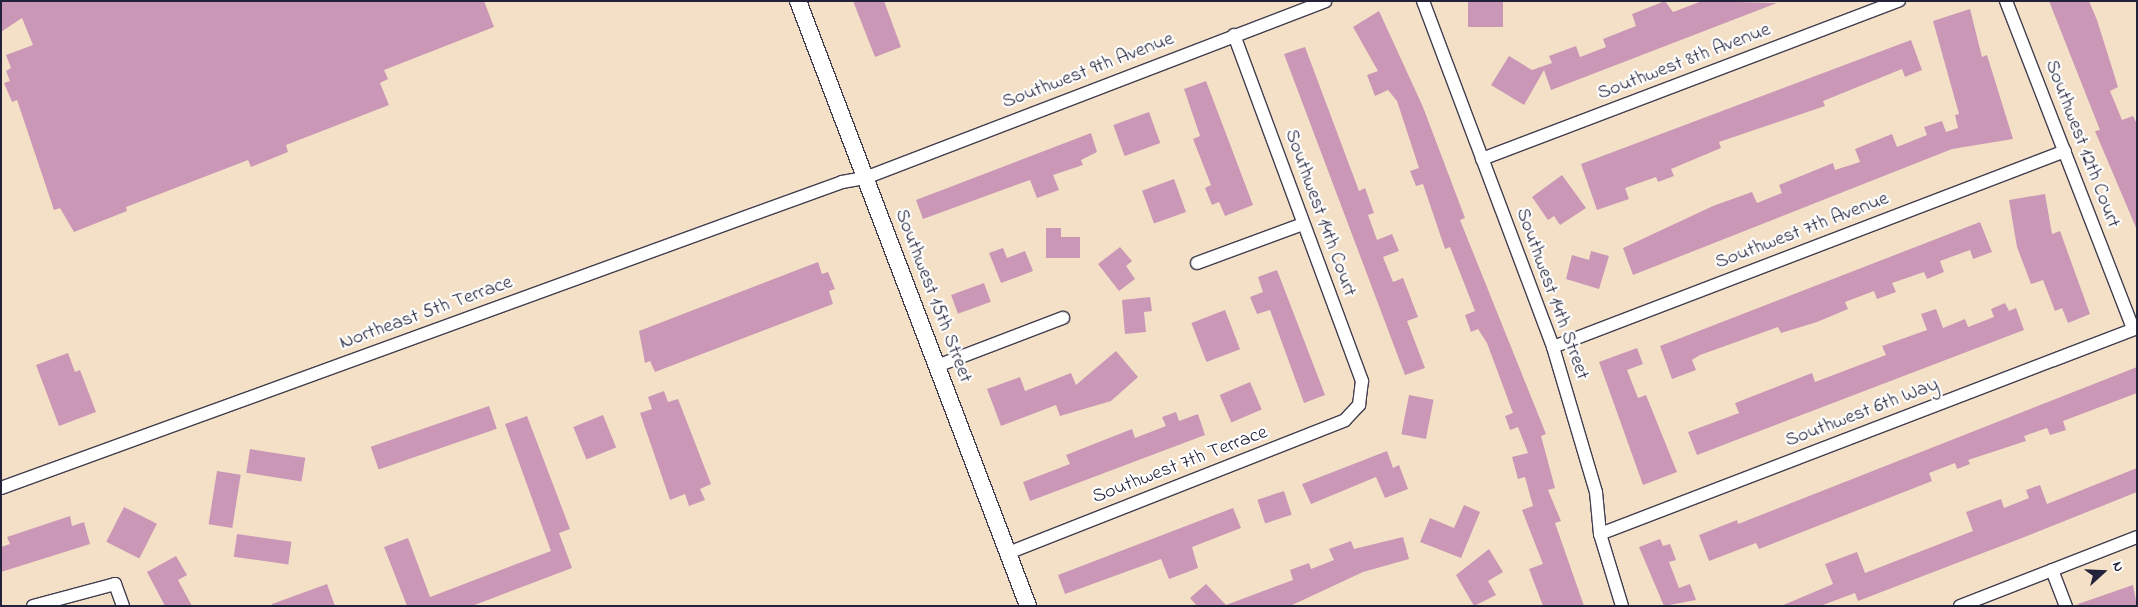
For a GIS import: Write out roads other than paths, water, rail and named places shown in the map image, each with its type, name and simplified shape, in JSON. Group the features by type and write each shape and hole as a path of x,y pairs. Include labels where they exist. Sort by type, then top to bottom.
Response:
{"street":[{"name":"Southwest 15th Street","path":"798,1 1028,606"},
{"name":"Southwest 9th Avenue","path":"865,178 1325,1"},
{"name":"Southwest 14th Street","path":"1423,1 1553,347 1596,492 1600,534 1622,606"},
{"name":"Southwest 8th Avenue","path":"1482,158 1899,1"},
{"name":"Southwest 12th Court","path":"2006,1 2135,328"},
{"name":"Southwest 14th Court","path":"1234,35 1362,381 1359,405"},
{"name":"Southwest 7th Avenue","path":"1553,347 2065,151"},
{"name":"Northeast 5th Terrace","path":"1,488 842,182 865,178"},
{"path":"1197,264 1304,224"},
{"path":"937,366 1064,318"},
{"name":"Southwest 6th Way","path":"1600,534 2135,328"},
{"name":"Southwest 7th Terrace","path":"1008,553 1346,420 1359,405"},
{"path":"1960,606 2137,537"},
{"path":"2052,570 2066,606"},
{"path":"33,606 115,584 123,606"}]}
